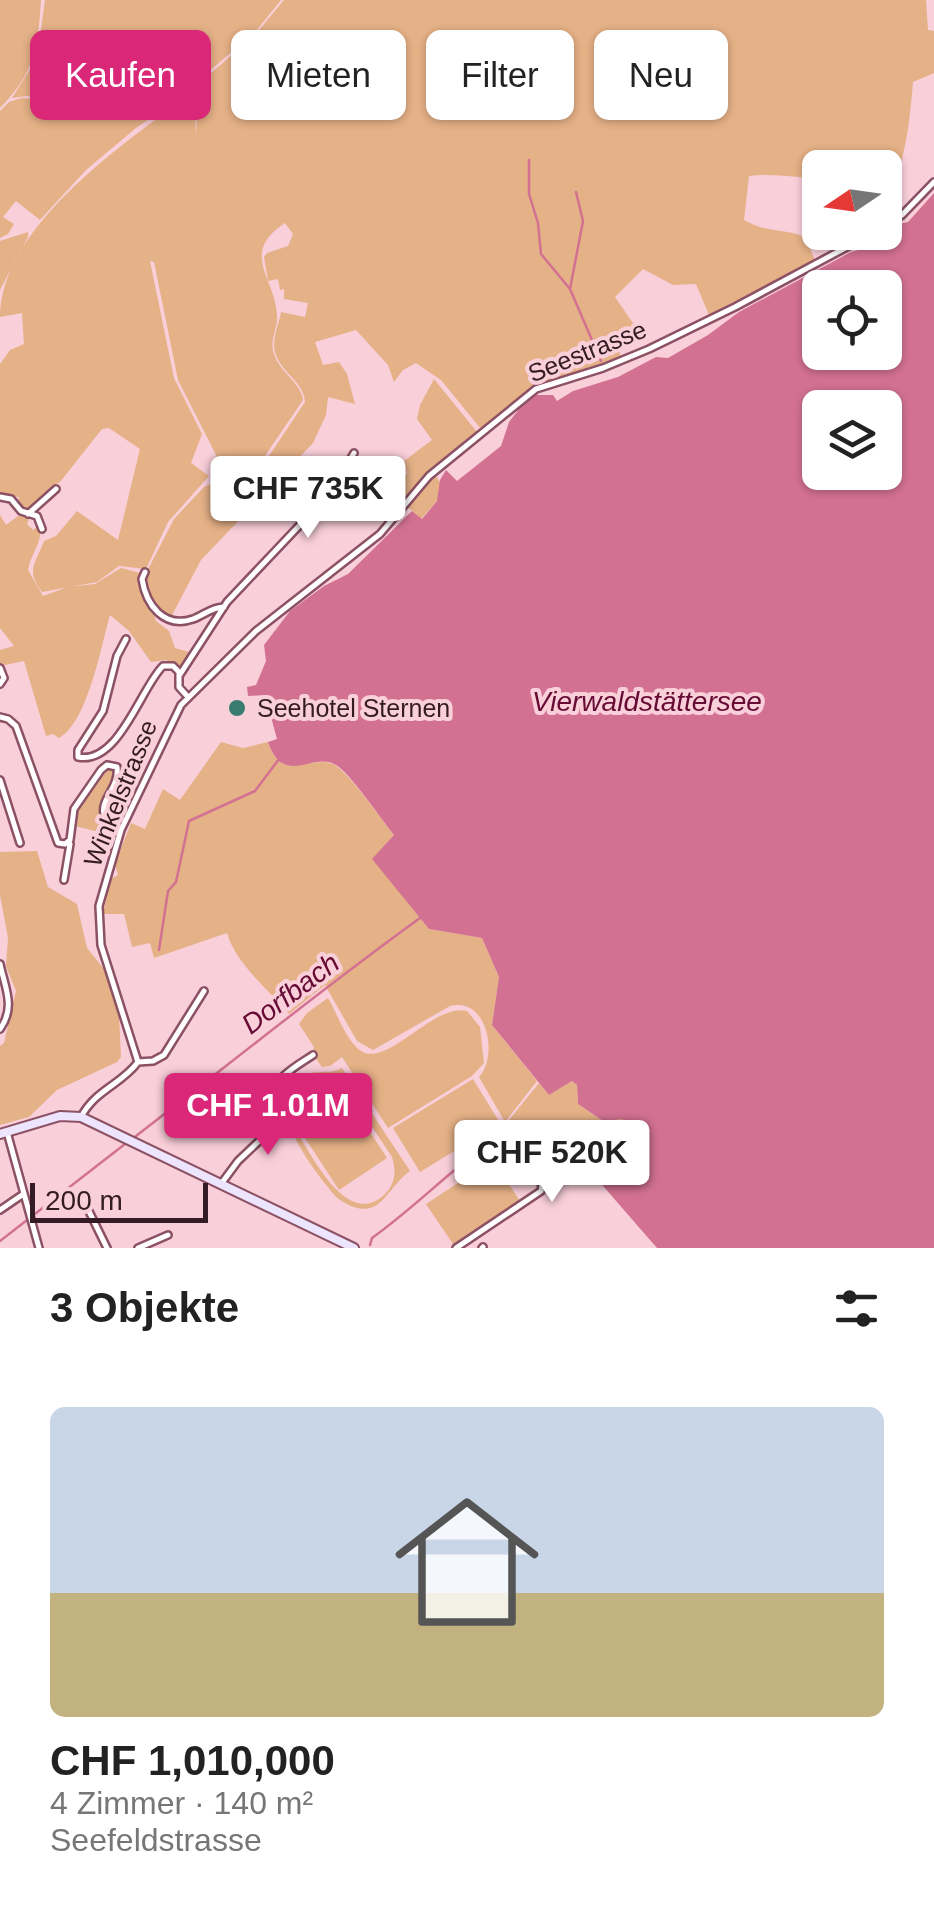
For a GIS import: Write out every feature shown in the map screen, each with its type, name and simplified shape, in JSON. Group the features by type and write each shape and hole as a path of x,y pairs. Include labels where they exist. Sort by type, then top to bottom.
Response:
{"main road":[{"path":"4,1133 60,1116 81,1117 354,1248"}],"street":[{"path":"902,215 934,182"},
{"name":"Seestrasse","path":"188,697 256,631 380,534 429,476 536,389 649,349 840,250"},
{"path":"179,676 224,607 332,491 354,453"},
{"path":"28,514 56,488"},
{"path":"0,497 11,499 28,514 37,516 42,530"},
{"path":"145,572 142,579 150,603 169,620 190,620 216,606 224,607"},
{"path":"126,638 103,711 78,750 78,757 93,756 115,739 164,666 173,666 180,688 188,697"},
{"path":"0,668 4,678 0,684"},
{"name":"Winkelstrasse","path":"138,1062 98,928 101,894 121,830 175,713 188,697"},
{"path":"0,717 16,726 56,840 61,844 70,840"},
{"path":"64,880 74,809 107,765 117,767 118,776 103,812 121,830"},
{"path":"0,780 20,843"},
{"path":"0,964 10,1000 6,1021 0,1029"},
{"path":"81,1117 95,1095 138,1062 164,1054 204,992"},
{"path":"221,1184 275,1126 271,1106 278,1080 313,1055"},
{"path":"456,1248 541,1191 542,1186 502,1125"},
{"path":"4,1133 38,1248"},
{"path":"0,1210 22,1195"},
{"path":"82,1195 108,1248"},
{"path":"138,1248 168,1235"}],"shaded area":[{"path":"0,0 41,0 38,30 30,30 28,71 0,108"},
{"path":"45,0 281,0 257,30 231,30 231,53 211,70 211,30 41,30"},
{"path":"284,0 926,0 928,30 934,31 934,73 913,82 902,159 902,150 802,150 802,177 749,176 744,220 802,236 802,250 811,250 815,260 709,315 696,284 673,285 643,269 615,297 635,326 620,343 620,358 535,387 481,429 441,380 416,363 403,370 394,382 388,365 356,330 315,342 323,365 339,362 347,374 355,404 328,397 326,415 313,443 201,560 170,619 155,607 143,579 174,519 204,487 218,487 217,500 222,507 256,497 246,481 265,462 305,402 300,387 276,354 274,341 281,312 305,317 308,303 284,299 278,279 268,281 277,315 272,344 274,354 281,367 298,388 303,400 254,472 238,482 214,481 211,479 216,455 178,380 154,262 150,261 174,378 202,434 191,463 209,476 168,522 146,569 119,566 97,582 42,592 34,578 35,561 44,541 56,536 77,511 118,540 140,449 109,428 102,429 60,482 29,509 24,511 19,497 0,495 0,364 10,350 24,344 22,313 0,317 5,284 20,252 42,221 99,164 155,120 195,120 196,137 197,120 211,120 211,73 231,56 231,120 406,120 406,30 259,30","holes":["285,223 293,234 288,246 264,257 267,277 263,266 264,245"]},
{"path":"30,69 30,96 12,98"},
{"path":"30,99 30,120 148,120 86,170 40,220 16,201 3,217 14,224 0,238 0,111 9,102"},
{"path":"28,232 28,237 0,290 0,241"},
{"path":"434,379 477,432 427,474 402,503 384,483 392,484 407,474 404,461 432,440 417,419"},
{"path":"435,475 442,485 437,501 421,519 408,507"},
{"path":"22,513 33,530 40,524 40,537 28,570 43,596 68,587 95,584 121,568 144,574 141,580 156,621 169,631 175,648 189,652 182,667 166,660 151,662 129,631 110,615 86,700 59,738 53,734 46,736 24,661 0,666 0,650 14,646 0,628 0,515 6,525"},
{"path":"221,742 243,748 268,742 274,755 289,765 324,762 339,768 394,835 373,859 429,929 482,938 499,977 492,1025 537,1081 505,1122 479,1077 485,1068 488,1043 481,1019 473,1010 463,1005 450,1006 373,1050 357,1041 325,985 289,1014 245,966 227,933 154,958 150,943 132,947 124,914 103,914 110,879 118,875 115,864 131,823 145,829 163,789 180,800"},
{"path":"105,769 113,769 115,775 101,806 115,836 75,826 77,810"},
{"path":"37,851 48,887 77,904 87,948 104,969 119,1014 121,1057 57,1090 29,1117 0,1125 0,1046 4,1043 16,991 6,966 8,938 0,895 0,852"},
{"path":"328,998 351,1041 361,1051 372,1054 397,1044 440,1016 467,1011 480,1027 484,1063 472,1076 388,1128 342,1057 322,1067 312,1053 314,1047 299,1024"},
{"path":"342,1068 410,1171 380,1202 363,1209 336,1197 317,1172 296,1140 286,1106 288,1091 297,1079 309,1073","holes":["319,1075 344,1084 392,1157 393,1181 385,1194 371,1203 356,1203 343,1195 330,1183 292,1124 290,1115 339,1190 387,1158 338,1083 289,1114 292,1093 300,1084"]},
{"path":"473,1079 500,1123 420,1172 393,1128"},
{"path":"572,1081 577,1085 578,1104 603,1121 623,1118 624,1122 591,1136 599,1144 598,1151 567,1169 570,1175 551,1188 505,1125 539,1083 549,1095"},
{"path":"493,1160 520,1201 453,1244 426,1204"}],"water":[{"name":"Vierwaldstättersee","path":"934,193 934,1248 657,1248 590,1171 599,1145 592,1142 591,1136 624,1122 623,1119 603,1121 578,1104 577,1085 572,1081 549,1095 492,1025 499,977 482,938 429,929 372,859 394,835 374,808 336,765 282,763 268,742 277,739 265,695 248,696 247,687 256,685 266,661 264,645 290,611 348,574 412,511 422,519 437,501 446,470 457,481 501,446 509,422 526,400 535,395 553,395 557,401 656,357 668,358 739,312 802,278 802,370 902,370 902,270 817,270 858,250 902,250 902,223 908,222"}],"waterway":[{"path":"529,160 529,194 538,223 541,254 570,289 601,361"},
{"path":"570,289 583,221 576,192"},
{"path":"159,950 168,891 176,882 189,821 255,791 279,759"},
{"name":"Dorfbach","path":"136,1136 420,918"},
{"path":"370,1245 372,1238 477,1155 489,1136"},
{"name":"Dorfbach","path":"0,1241 125,1144"}],"place":[{"name":"Seehotel Sternen","path":"237,708"}]}
